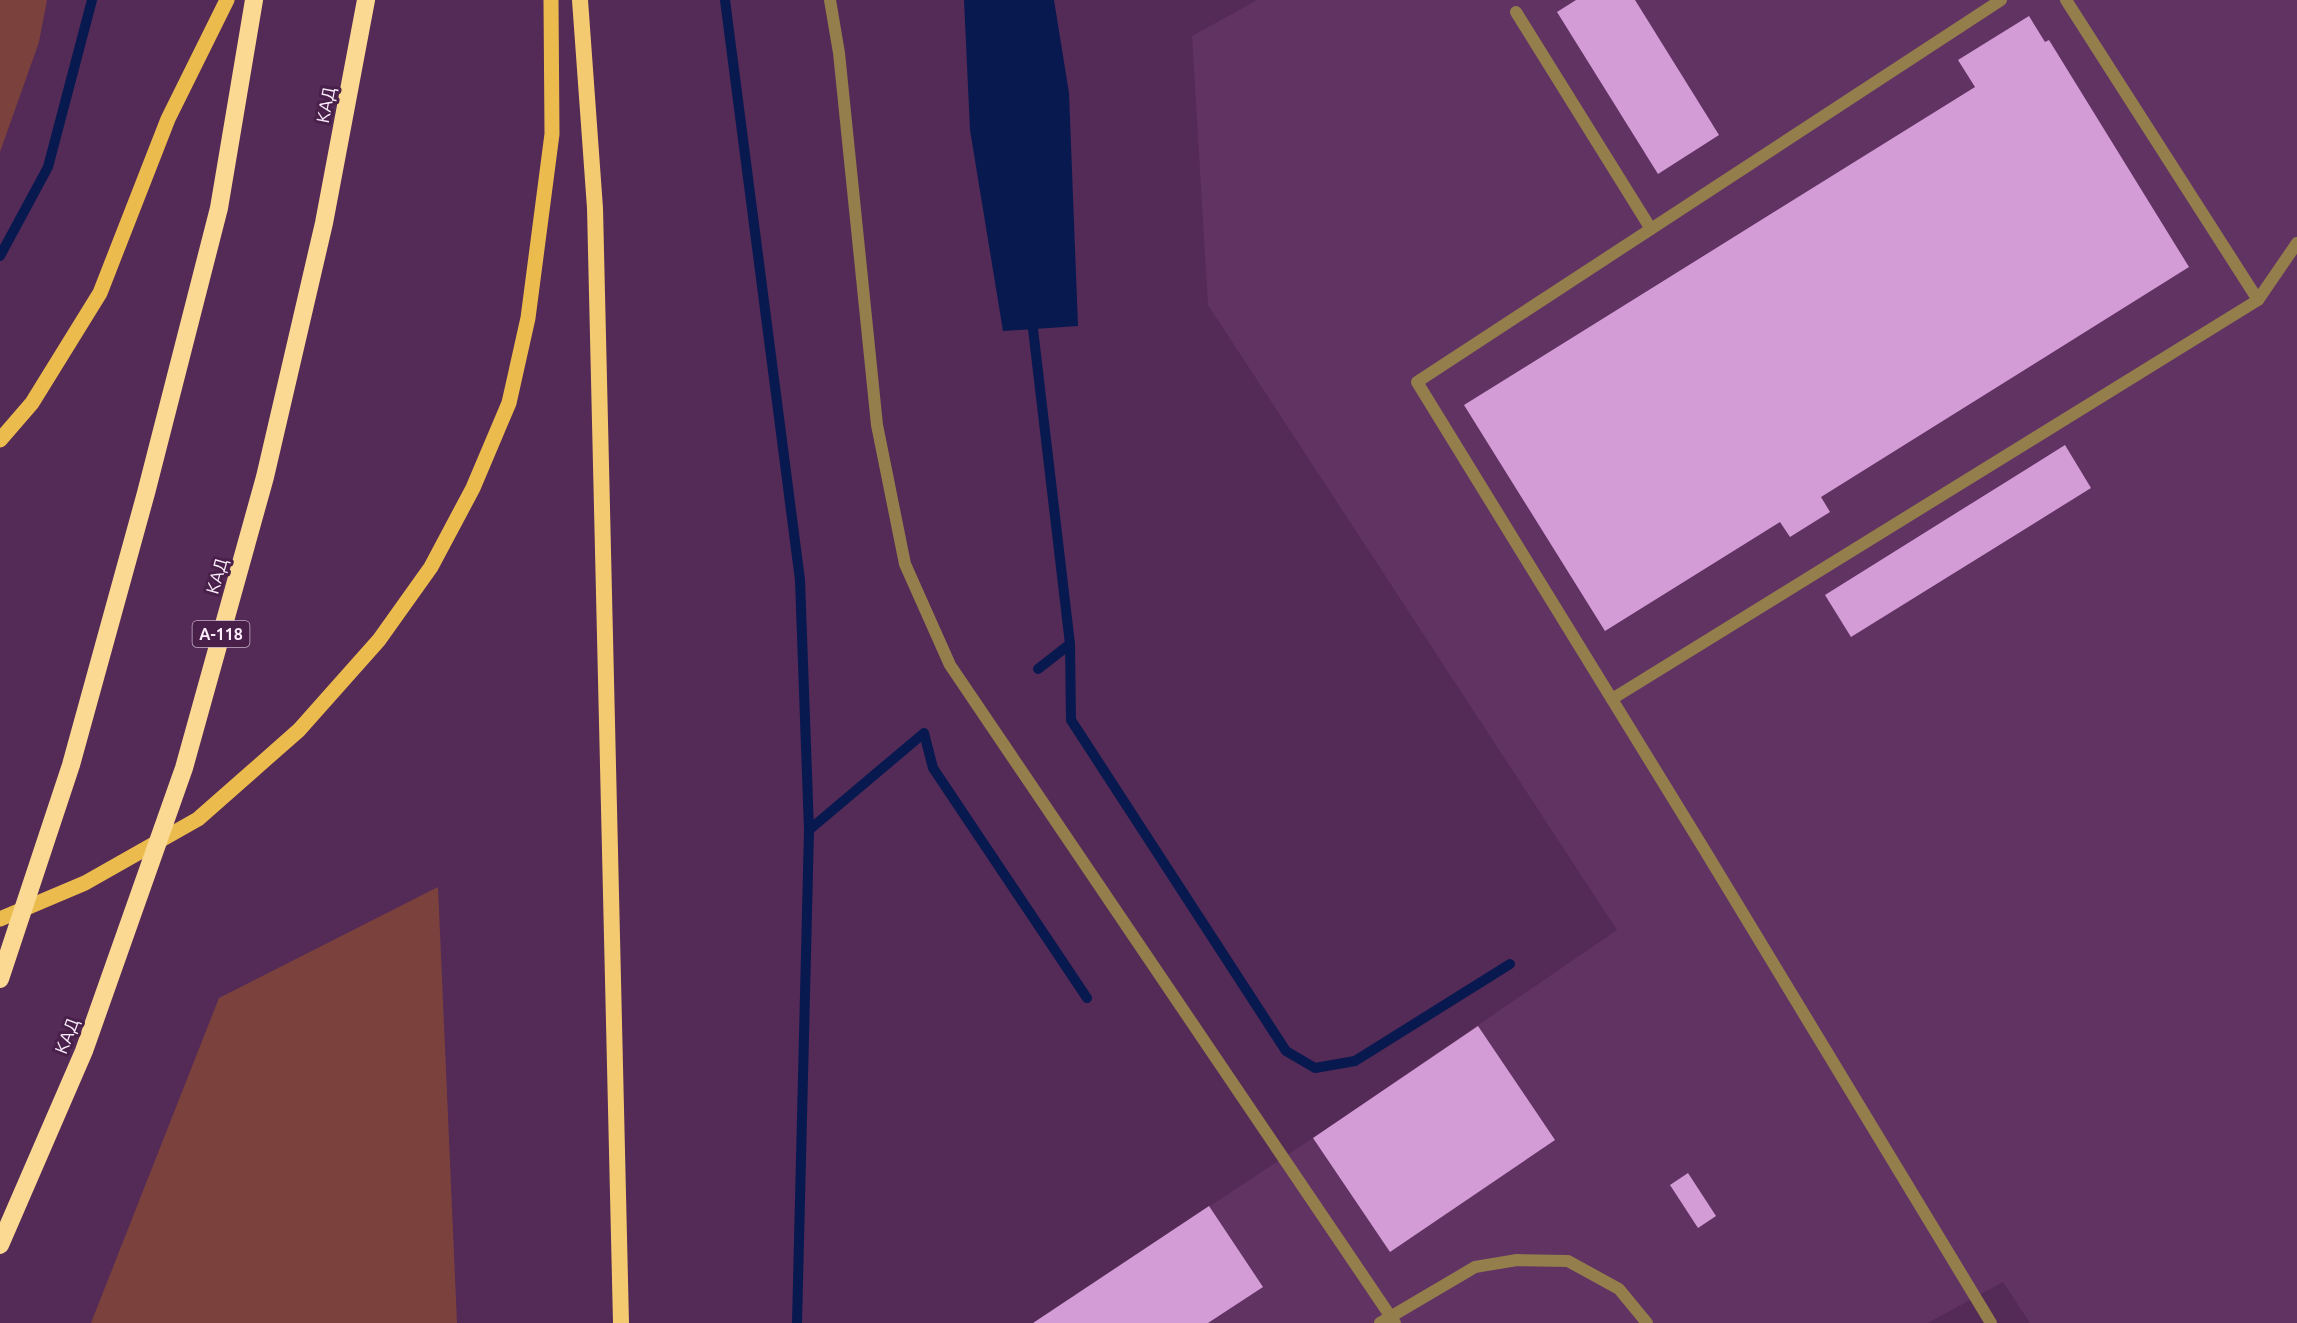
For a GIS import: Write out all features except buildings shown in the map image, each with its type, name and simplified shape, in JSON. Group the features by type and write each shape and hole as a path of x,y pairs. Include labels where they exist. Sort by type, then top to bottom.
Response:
{"highway":[{"path":"0,979 71,765 148,482 219,208 254,0"},
{"name":"КАД","path":"0,1245 84,1051 184,768 265,477 324,223 366,0"},
{"path":"580,0 595,208 621,1323"}],"main road":[{"path":"0,440 32,402 100,292 168,119 227,0"},
{"path":"0,919 85,883 198,819 299,730 379,640 431,567 473,488 509,403 528,318 552,134 551,0"}],"lane":[{"path":"830,0 838,53 877,425 905,564 950,665 1282,1157 1388,1321 1475,1267 1517,1260 1537,1260 1568,1261 1619,1289 1647,1323"},
{"path":"1991,1323 1417,382 2001,0"},
{"path":"2066,0 2258,300"},
{"path":"1516,12 1651,229"},
{"path":"1612,699 2258,300 2297,243"}],"shaded area":[{"path":"0,0 47,0 39,42 0,152"},
{"path":"964,0 1054,0 1069,93 1078,326 1003,331 970,130"},
{"path":"1257,0 2297,0 2297,1323 2030,1323 2003,1282 1928,1323 1033,1323 1313,1138 1617,930 1208,305 1192,36"},
{"path":"438,887 457,1323 91,1323 219,998"}],"waterway":[{"path":"0,256 48,167 92,0"},
{"path":"725,0 800,580 809,830 797,1323"},
{"path":"1033,329 1070,644 1038,669"},
{"path":"1070,644 1071,720 1286,1051 1315,1068 1355,1061 1510,964"},
{"path":"809,830 924,733 933,768 1087,998"}]}
